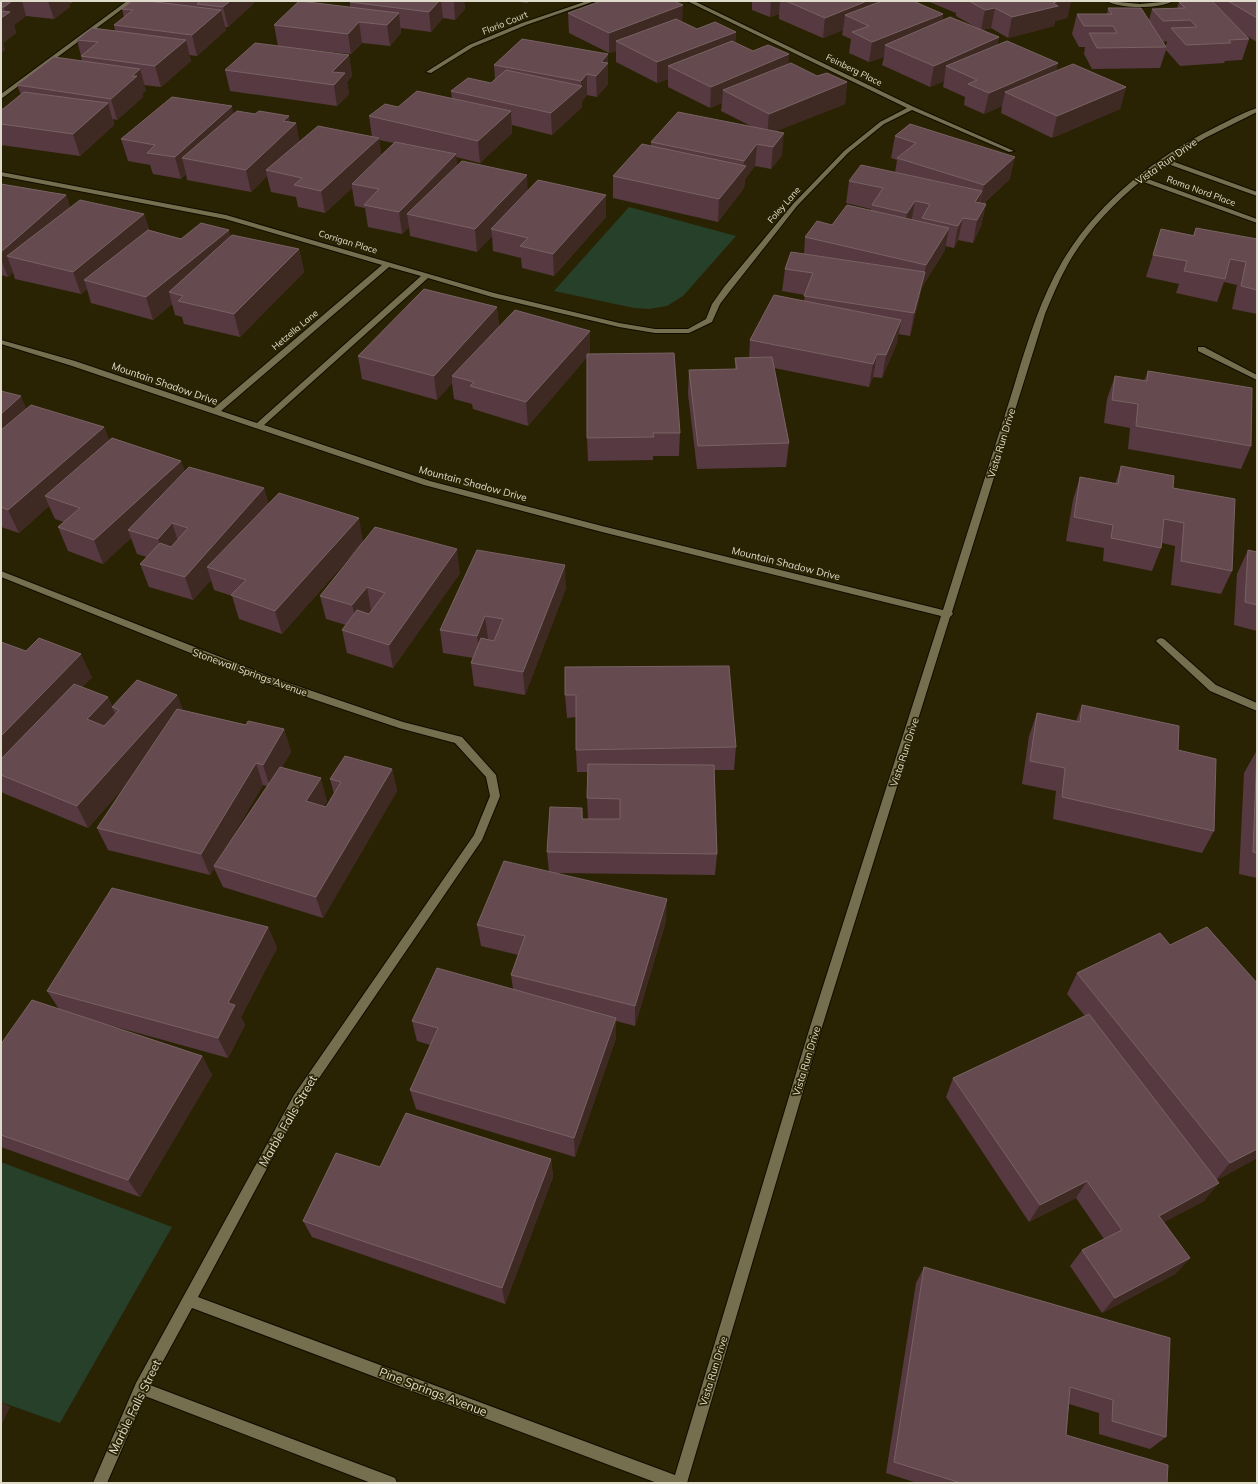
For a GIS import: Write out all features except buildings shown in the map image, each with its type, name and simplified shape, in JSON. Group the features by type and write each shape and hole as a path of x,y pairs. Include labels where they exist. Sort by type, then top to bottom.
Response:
{"street":[{"path":"1,97 130,1"},
{"name":"Florio Court","path":"429,72 471,46 524,24 592,1"},
{"name":"Feinberg Place","path":"690,1 912,108 1012,151"},
{"path":"1110,1 1132,5 1153,5 1170,1"},
{"name":"Foley Lane","path":"689,330 709,320 716,304 723,294 795,205 846,152 882,123 912,108"},
{"name":"Vista Run Drive","path":"680,1483 816,1027 1042,314 1068,257 1103,212 1140,178 1164,160 1192,142 1257,110"},
{"name":"Roma Nord Place","path":"1164,160 1257,194"},
{"name":"Corrigan Place","path":"1,174 226,217 492,295 619,325 655,330 689,330"},
{"name":"Roma Nord Place","path":"1140,178 1257,221"},
{"name":"Hetzella Lane","path":"214,412 388,264"},
{"path":"258,426 426,276"},
{"name":"Mountain Shadow Drive","path":"1,342 72,363 434,485 602,529 948,614"},
{"path":"1202,349 1257,378"},
{"name":"Stonewall Springs Avenue","path":"1,574 139,630 272,681 402,725 458,740 491,775"},
{"path":"1161,641 1213,688 1257,707"},
{"name":"Marble Falls Street","path":"100,1483 142,1388 298,1099 478,837 495,796 491,775"},
{"name":"Pine Springs Avenue","path":"190,1301 676,1483"},
{"path":"142,1388 390,1483"}],"green space":[{"path":"629,207 736,236 683,296 667,306 649,309 634,308 554,291"},
{"path":"1,1162 172,1227 60,1423 1,1402"}]}
